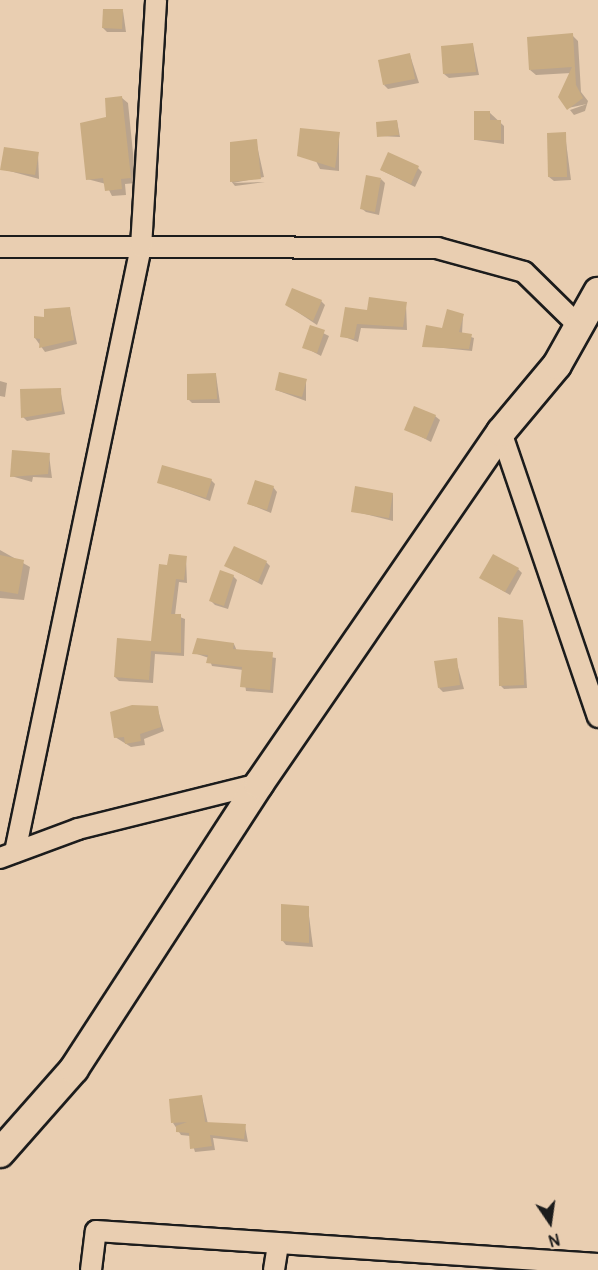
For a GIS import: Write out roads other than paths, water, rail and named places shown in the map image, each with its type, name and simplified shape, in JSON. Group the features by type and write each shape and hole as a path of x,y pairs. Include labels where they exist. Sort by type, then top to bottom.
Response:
{"street":[{"path":"8,855 141,247 156,0"},
{"path":"0,247 455,251 524,272 580,327"},
{"path":"0,1153 74,1069 259,784 501,432 557,365 598,292"},
{"path":"501,432 598,717"},
{"path":"8,855 78,829 259,784"},
{"path":"91,1270 96,1231 278,1246 598,1264"},
{"path":"274,1270 278,1246"}]}
